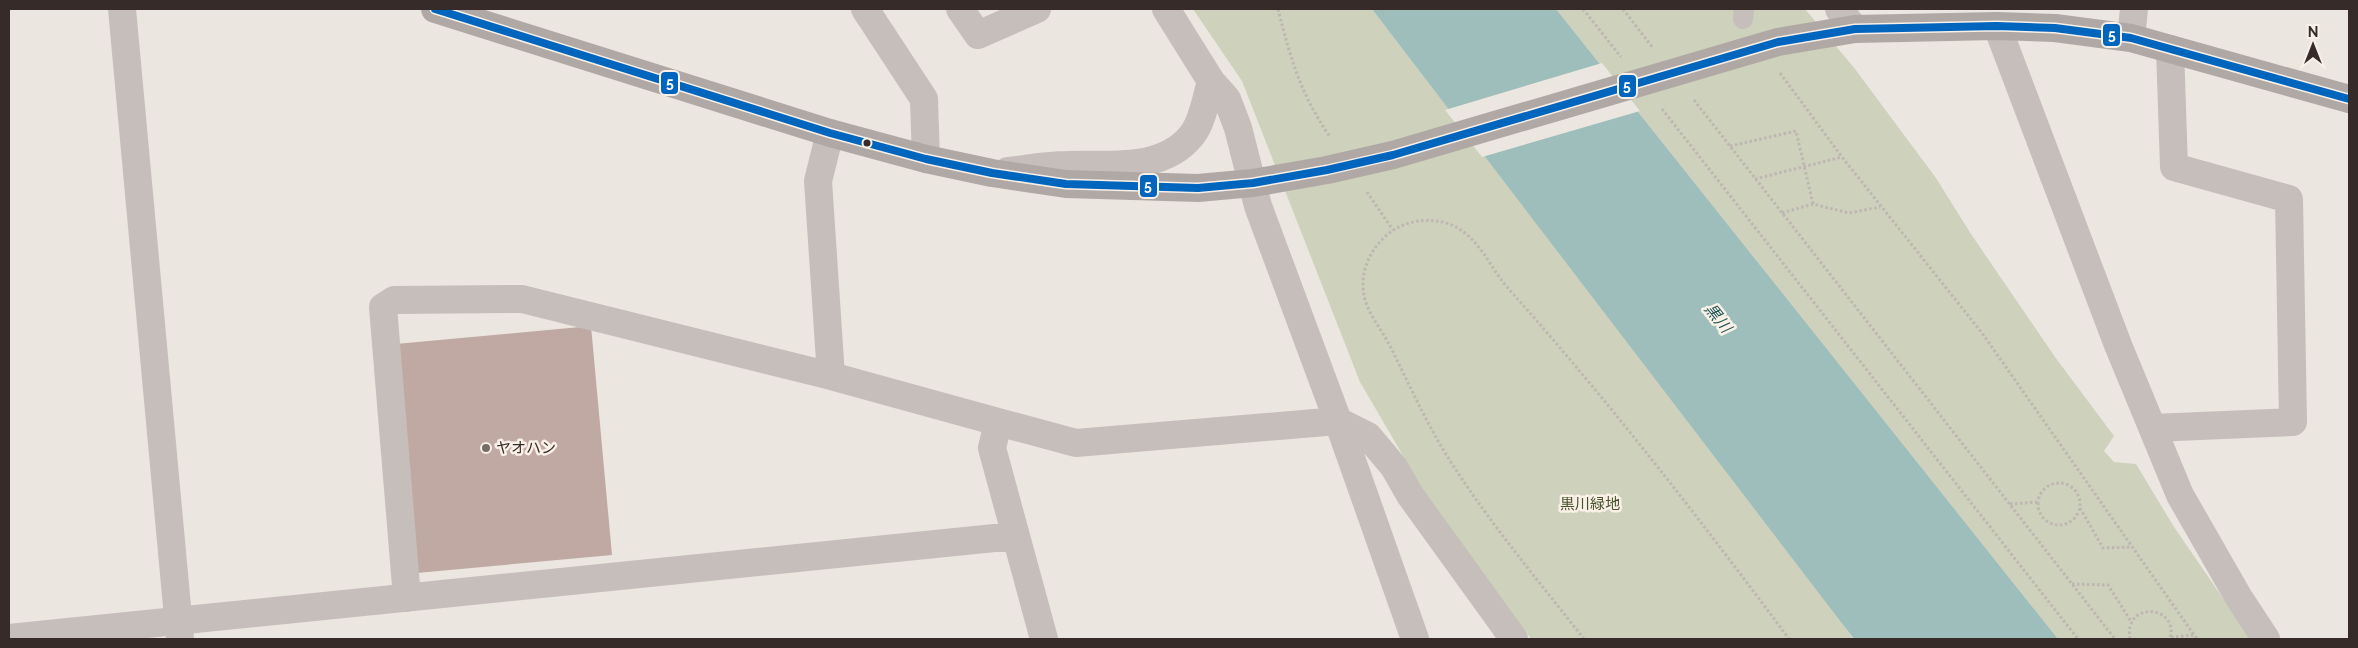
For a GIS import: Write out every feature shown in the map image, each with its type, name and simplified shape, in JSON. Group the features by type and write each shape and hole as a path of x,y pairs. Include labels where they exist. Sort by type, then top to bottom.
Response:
{"highway":[{"path":"435,9 830,133 926,159 992,173 1066,184 1198,188 1253,183 1393,155 1843,23 1993,17 2055,28 2131,38 2349,99"}],"street":[{"path":"122,9 179,630"},
{"path":"865,9 924,99 926,159"},
{"path":"960,9 978,36 1037,9"},
{"path":"1166,9 1211,81 1227,99 1253,183 1258,206 1338,421 1415,639"},
{"path":"2131,38 2134,9"},
{"path":"1993,17 2118,345 2180,495 2239,598 2266,639"},
{"path":"2152,428 2293,422 2289,199 2174,167 2170,49"},
{"path":"992,173 1064,164 1135,164 1163,156 1184,144 1194,133 1211,81"},
{"path":"830,133 818,181 831,376"},
{"path":"406,598 383,307 394,300 522,298 831,376 1076,443 1338,421 1368,436 1394,467 1410,495 1514,639"},
{"path":"998,422 992,448 1014,536 1044,639"},
{"path":"9,638 179,630 406,598 1014,536"}],"path":[{"path":"1278,9 1291,61 1310,108 1332,140"},
{"path":"1583,9 1625,62"},
{"path":"1622,9 1658,55"},
{"path":"1780,72 1880,207 1982,334 2131,547 2198,639"},
{"path":"1688,93 2115,639"},
{"path":"1662,108 2078,639"},
{"path":"1730,146 1796,131 1812,204"},
{"path":"1755,179 1842,157"},
{"path":"1366,190 1393,230"},
{"path":"1782,213 1812,204 1849,213 1880,207"},
{"path":"1584,639 1490,520 1447,455 1419,406 1391,347 1372,318 1363,287 1365,269 1372,252 1383,238 1393,230 1415,221 1433,220 1451,225 1467,234 1479,247 1505,284 1537,318 1632,436 1789,639"},
{"path":"2079,508 2071,521 2062,525 2053,524 2044,520 2039,512 2037,502 2046,486 2055,482 2073,487 2078,495 2079,508 2103,548 2131,547"},
{"path":"2009,504 2037,502"},
{"path":"2072,584 2108,585 2132,622"},
{"path":"2130,639 2129,631 2132,622 2138,615 2147,612 2157,612 2165,616 2170,624 2171,638 2194,635"}],"green space":[{"name":"黒川緑地","path":"1193,9 1372,9 1830,605 1853,639 1531,639 1433,507 1360,382 1242,81"},
{"path":"1556,9 1805,9 1855,69 1936,178 1971,234 2055,357 2114,436 2104,451 2114,462 2136,464 2174,527 2251,639 2058,639"}],"water":[{"name":"黒川","path":"1372,9 1556,9 2058,639 1854,639"}],"pier":[{"path":"1602,63 1640,111 1482,157 1445,110"}],"building":[{"path":"591,326 612,555 417,573 396,344"}],"transit line":[{"name":"5","path":"435,9 830,133 926,159 992,173 1066,184 1198,188 1253,183 1327,170 1393,155 1778,42 1855,29 1997,26 2055,28 2131,38 2349,99"}],"place":[{"name":"ヤオハン","path":"486,448"}]}
